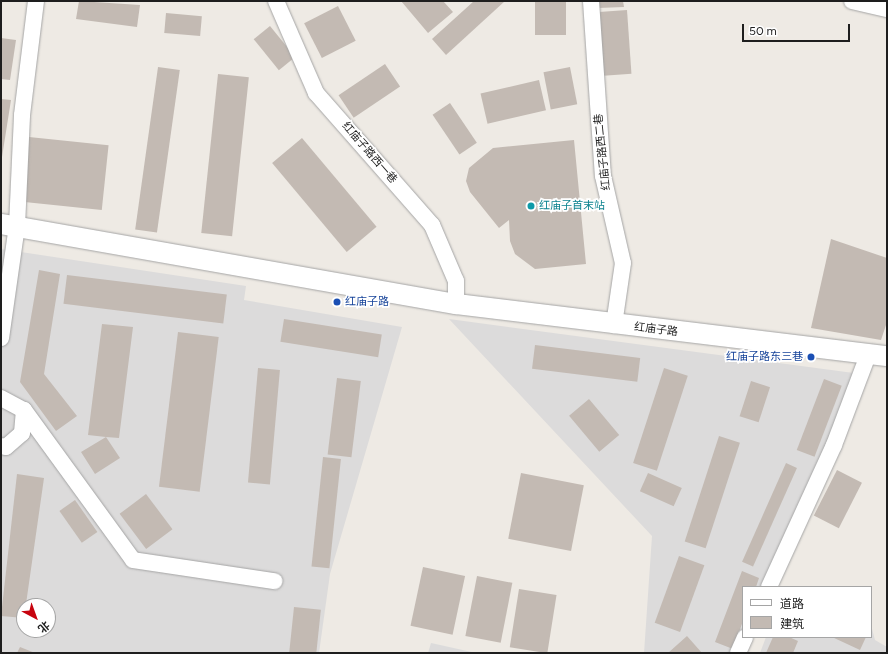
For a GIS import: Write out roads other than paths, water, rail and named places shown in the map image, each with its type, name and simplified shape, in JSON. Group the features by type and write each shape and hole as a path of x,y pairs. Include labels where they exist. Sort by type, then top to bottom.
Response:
{"street":[{"path":"1,338 9,225 36,1"},
{"name":"红庙子路西一巷","path":"276,1 316,93 432,225 456,281 456,304"},
{"name":"红庙子路西二巷","path":"590,1 603,176 623,263 614,325"},
{"path":"852,1 887,9"},
{"name":"红庙子路","path":"9,225 456,304 614,325 878,356"},
{"path":"770,586 834,445 878,356"},
{"path":"1,398 24,410 133,560 274,581"},
{"path":"1,446 6,447 22,433 24,410"},
{"path":"738,653 745,638"}],"place":[{"name":"红庙子首末站","path":"531,206"},
{"name":"红庙子路","path":"337,302"},
{"name":"红庙子路东三巷","path":"811,357"}]}
